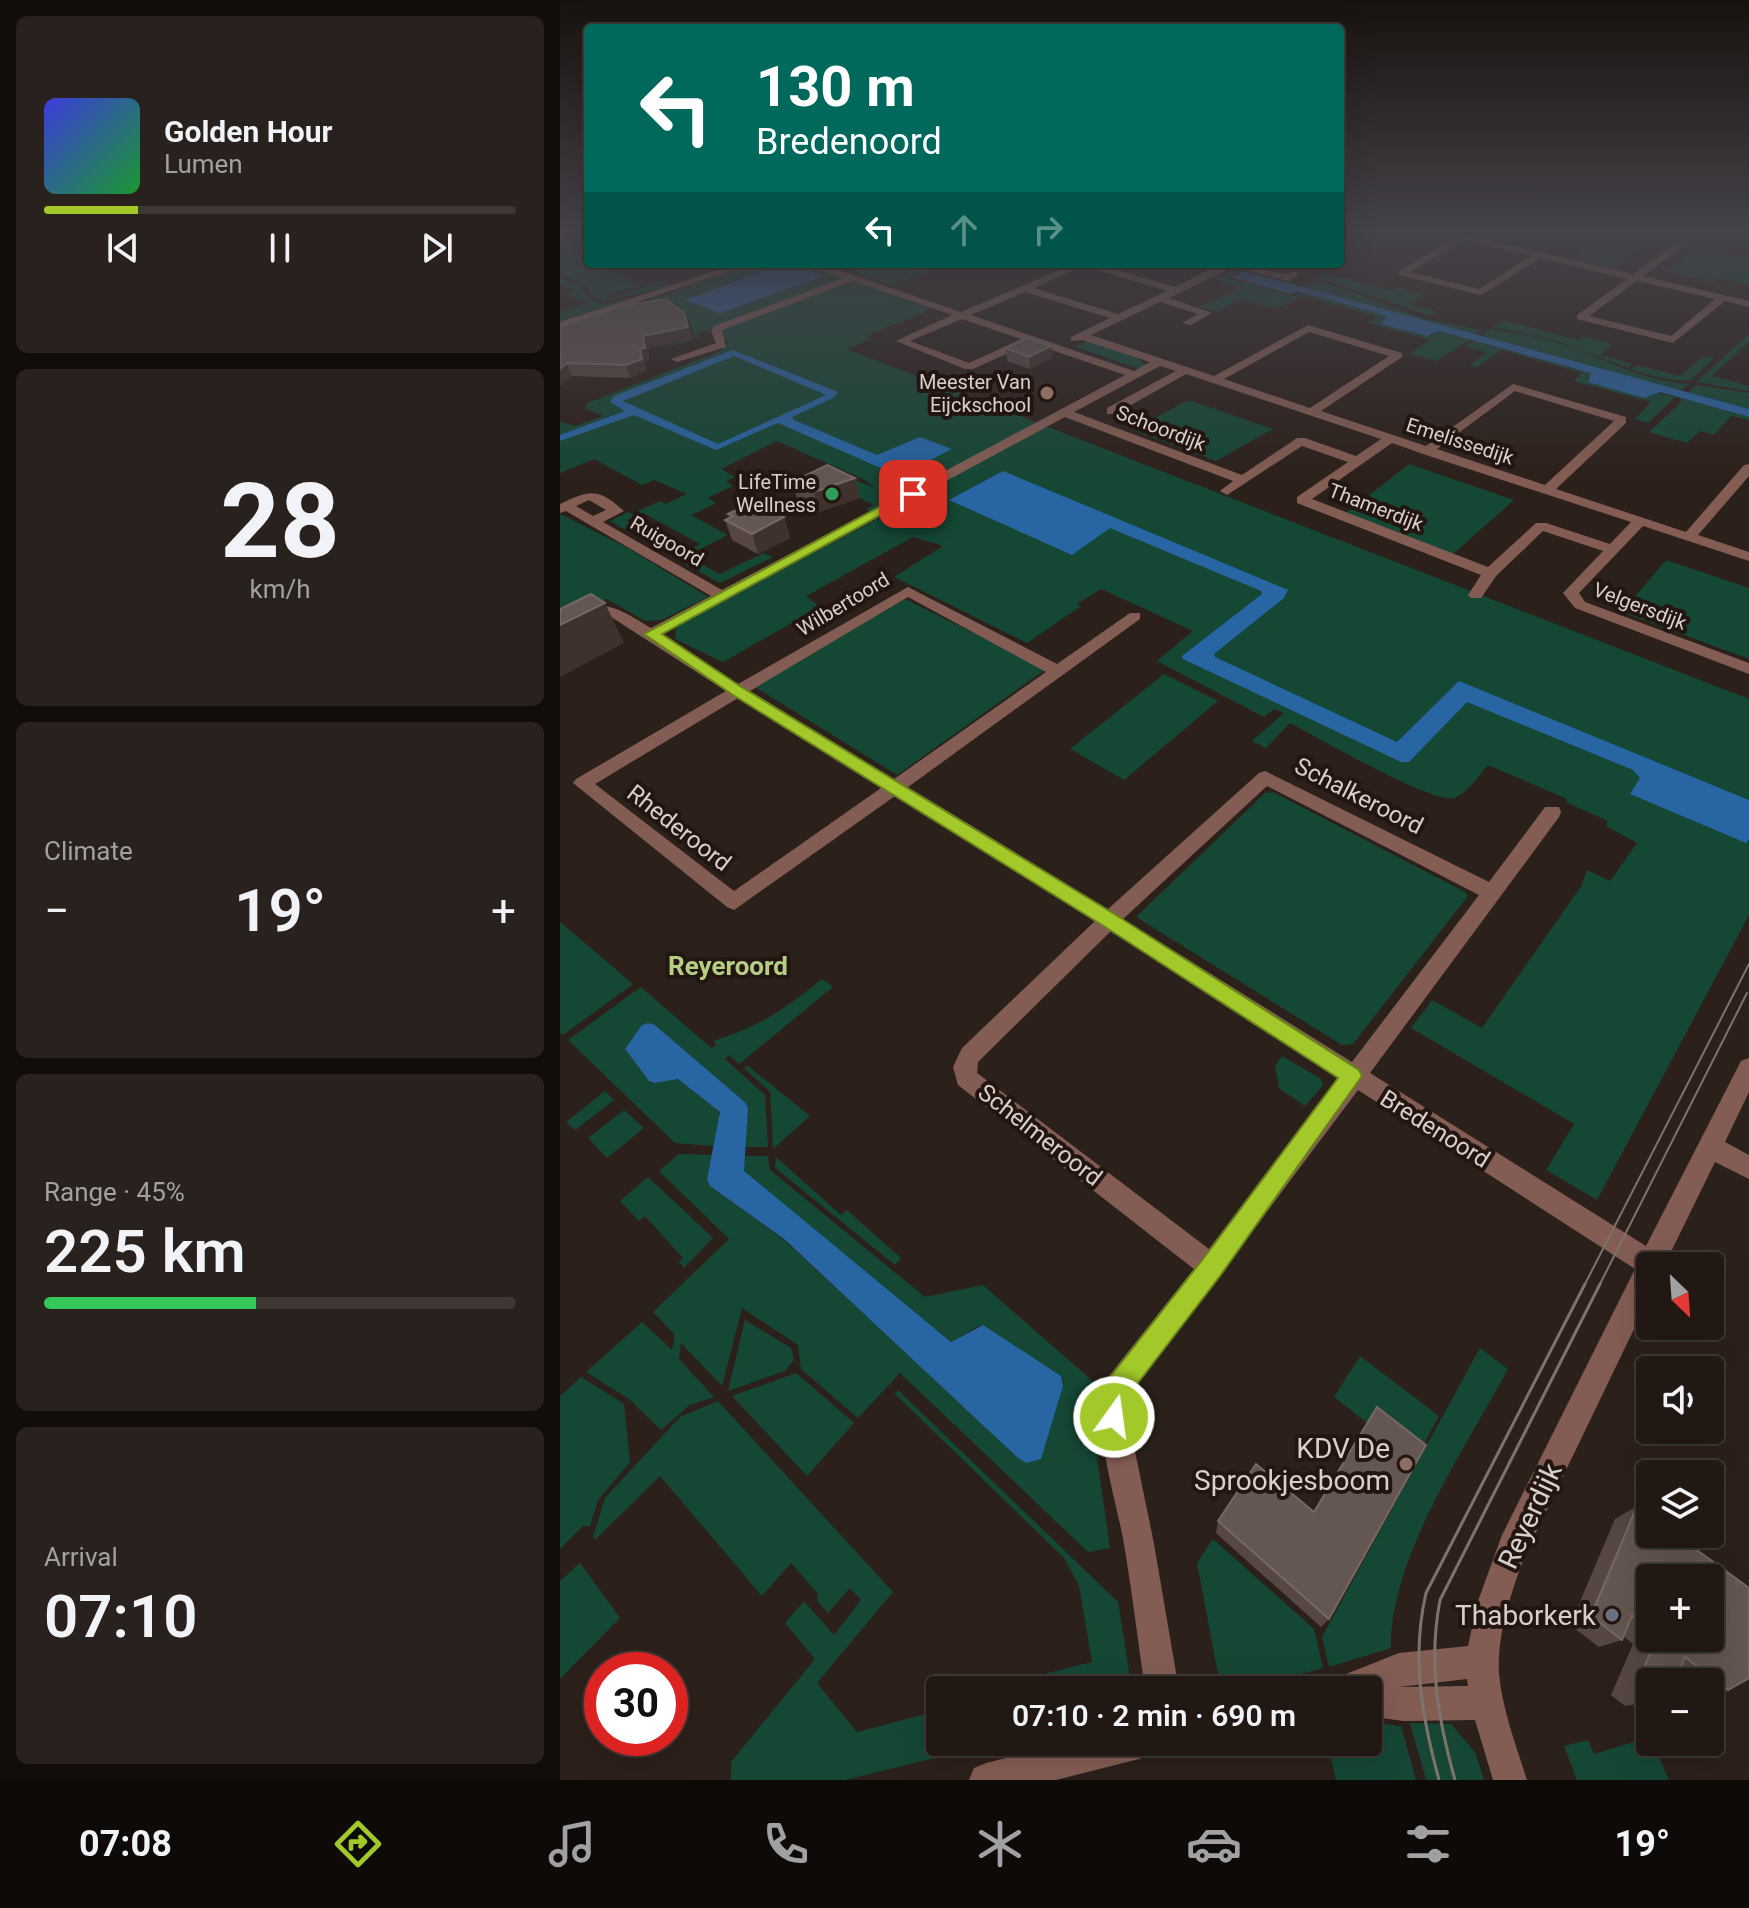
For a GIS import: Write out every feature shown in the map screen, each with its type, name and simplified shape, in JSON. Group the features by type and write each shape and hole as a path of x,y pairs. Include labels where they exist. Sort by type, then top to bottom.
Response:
{"street":[{"path":"560,325 587,316"},
{"path":"677,359 722,345 716,331 718,328 750,316"},
{"path":"958,316 901,341 969,367 1031,339"},
{"path":"963,316 1135,375"},
{"path":"1113,316 1119,318"},
{"path":"1057,348 1123,316"},
{"path":"1187,323 1201,316"},
{"path":"1582,316 1668,341 1701,316"},
{"path":"1215,380 1308,328 1398,355 1312,412"},
{"name":"Emelissedijk","path":"1082,336 1749,557"},
{"path":"651,634 1159,362"},
{"path":"1111,411 1186,370"},
{"path":"1427,451 1513,387 1622,420 1547,490"},
{"name":"Schoordijk","path":"1065,413 1243,480"},
{"name":"Thamerdijk","path":"1389,439 1302,500 1490,573"},
{"path":"1227,491 1301,441 1357,461"},
{"path":"1688,538 1749,468"},
{"name":"Ruigoord","path":"563,507 590,495 617,511 593,521"},
{"name":"Ruigoord","path":"563,507 593,521 722,596"},
{"name":"Velgersdijk","path":"1640,521 1571,593 1572,599 1580,605 1749,669"},
{"path":"1476,595 1490,573 1541,526 1610,549"},
{"name":"Wilbertoord","path":"738,691 908,591 1057,671"},
{"name":"Bredenoord","path":"560,626 588,612 611,610 1109,920 1636,1256"},
{"path":"894,788 1135,616"},
{"name":"Rhederoord","path":"738,691 582,783 734,902 894,788"},
{"name":"Schalkeroord","path":"1109,920 1265,777 1491,892"},
{"path":"1160,1676 1139,1544 1114,1417 1115,1391 1212,1267 1552,812"},
{"name":"Schelmeroord","path":"1109,920 970,1055 964,1067 966,1078 1212,1267"},
{"name":"Reyerdijk","path":"1658,1252 1749,1068"},
{"path":"1711,1147 1749,1168"},
{"name":"Reyerdijk","path":"1510,1780 1489,1703 1482,1661 1497,1587 1513,1546 1636,1296"},
{"path":"1382,1677 1399,1670 1482,1661"},
{"path":"1382,1701 1403,1704 1489,1703"},
{"path":"986,1780 1083,1756"}],"green space":[{"path":"560,316 581,316 560,323"},
{"path":"682,316 914,316 866,336 871,339 847,349 1749,699 1749,915 1597,1200 1546,1170 1574,1124 1411,1028 1432,1000 1482,1028 1582,885 1587,870 1610,881 1637,843 1606,826 1608,821 1566,802 1567,799 1488,765 1467,789 1452,798 1398,780 1290,723 1266,748 1252,741 1284,713 1274,709 1264,717 1157,661 1193,631 1101,589 1027,643 894,577 943,546 913,537 806,596 820,607 723,662 675,639 676,627 692,617 881,517 866,509 874,505 841,489 845,476 875,488 863,479 777,441 721,469 735,477 726,481 733,486 708,498 716,503 691,515 728,535 679,560 674,558 700,544 643,513 627,520 634,525 624,529 610,521 628,512 632,514 660,501 666,504 687,494 654,480 642,485 594,459 560,473 560,422 576,426 603,416 584,408 588,406 585,404 723,350 720,348 729,342 715,326 696,335 701,336 693,338 691,321"},
{"path":"1375,316 1388,316 1431,336 1439,331 1470,340 1436,361 1410,354 1429,340 1368,323 1378,317"},
{"path":"1407,316 1481,330 1476,335"},
{"path":"1503,320 1578,340 1584,336 1613,344 1600,355 1632,364 1628,368 1554,340 1493,327"},
{"path":"1491,329 1555,342 1645,376 1690,384 1680,391 1481,336"},
{"path":"1749,334 1749,342 1712,376 1749,386 1749,391 1696,382"},
{"path":"693,338 690,341 652,350"},
{"path":"1088,341 1138,358 1145,365 1140,369 1075,347"},
{"path":"1474,341 1591,373 1588,382 1644,398 1655,392 1675,397 1648,423 1635,419 1651,402 1574,381 1582,373 1501,350 1477,367 1469,365 1487,353 1464,346"},
{"path":"1703,356 1714,358 1690,381 1666,379 1632,370 1637,365 1680,376"},
{"path":"1696,385 1749,393 1749,409 1687,393"},
{"path":"1680,398 1749,417 1749,420 1731,416 1714,435 1700,431 1687,443 1649,432 1681,402"},
{"path":"1186,401 1273,429 1216,461 1133,430"},
{"path":"1409,464 1514,500 1453,554 1345,514"},
{"path":"560,514 628,548 708,597 662,620 645,621 607,599 560,622"},
{"path":"764,553 773,557 720,583 683,563 691,558 719,574"},
{"path":"1666,560 1749,588 1749,659 1622,612"},
{"path":"905,599 1046,669 897,775 755,687"},
{"path":"1164,674 1218,701 1124,780 1070,749"},
{"path":"1273,792 1468,896 1353,1044 1342,1045 1136,917 1265,793"},
{"path":"560,922 633,984 563,1035 560,1032"},
{"path":"822,979 833,987 739,1064 729,1055 725,1059 765,1095 768,1147 744,1147 746,1103 655,1025 625,1049 651,1083 678,1079 718,1110 720,1115 714,1146 675,1143 568,1040 641,987 711,1048 717,1045 713,1041 771,1016"},
{"path":"1282,1056 1321,1079 1323,1085 1305,1106 1279,1088 1275,1066"},
{"path":"747,1065 810,1116 773,1149 770,1092 744,1068"},
{"path":"605,1091 614,1100 575,1130 566,1122"},
{"path":"624,1110 644,1128 607,1158 588,1138"},
{"path":"679,1154 712,1155 707,1178 710,1186 783,1239 912,1358 1063,1383 1061,1376 979,1326 951,1342 743,1171 743,1156 768,1156 770,1170 925,1297 983,1285 1095,1383 1092,1422 1110,1548 1088,1552 900,1373 858,1418 801,1369 798,1345 742,1308 722,1386 681,1343 679,1359 714,1397 690,1405 661,1430 629,1399 586,1372 642,1322 672,1350 675,1335 653,1312 729,1239 659,1171"},
{"path":"776,1157 841,1215 847,1210 901,1258 895,1265 775,1168"},
{"path":"648,1177 713,1238 684,1268 679,1262 683,1258 645,1216 639,1221 620,1201"},
{"path":"745,1320 791,1348 794,1360 785,1371 728,1391"},
{"path":"1480,1348 1508,1369 1452,1468 1416,1541 1394,1614 1391,1648 1329,1667 1322,1637"},
{"path":"1360,1356 1439,1416 1415,1460 1334,1397"},
{"path":"796,1373 854,1423 807,1476 732,1396"},
{"path":"581,1377 624,1404 630,1462 598,1500 590,1526 583,1526 560,1549 560,1396"},
{"path":"898,1390 1118,1602 1130,1676 1036,1676 1092,1662 1079,1586 1064,1558 895,1394"},
{"path":"718,1401 893,1592 817,1683 857,1732 926,1714 926,1756 943,1756 845,1780 731,1780 731,1762 815,1659 785,1623 804,1601 834,1635 861,1600 850,1588 828,1613 817,1600 818,1594 791,1563 762,1596 660,1476 595,1540 593,1537 605,1498 680,1417"},
{"path":"1213,1539 1314,1629 1323,1668 1294,1676 1218,1676 1197,1563"},
{"path":"580,1563 620,1618 560,1679 560,1581"},
{"path":"1410,1723 1451,1724 1475,1752 1484,1780 1426,1780"},
{"path":"1382,1724 1401,1726 1416,1780 1336,1780 1330,1756 1382,1756"},
{"path":"1588,1740 1594,1754 1636,1741 1636,1756 1658,1756 1669,1780 1577,1780 1564,1746"}],"water":[{"path":"1387,316 1409,316 1749,409 1749,417 1660,392 1644,398 1588,382 1591,373 1439,331 1427,336 1381,324"},
{"path":"733,350 838,392 833,398 792,417 794,420 877,455 920,437 952,449 899,476 778,423 716,450 634,415 560,441 560,435 625,411 610,402 614,396","holes":["734,356 826,395 718,444 623,401"]},
{"path":"1003,471 1288,590 1284,598 1214,654 1215,657 1397,742 1459,681 1749,800 1749,839 1746,843 1630,794 1640,778 1633,770 1467,702 1409,762 1401,762 1183,659 1182,656 1262,594 1261,591 1110,528 1072,555 949,500"},
{"path":"642,1025 655,1025 746,1103 744,1171 951,1342 983,1325 1061,1376 1063,1386 1041,1459 1026,1463 1017,1457 784,1239 710,1186 707,1179 720,1112 678,1079 649,1081 625,1049"}],"building":[{"path":"591,316 685,316 688,327 643,336 645,348 640,349 642,359 626,365 567,363 560,369 560,327"},
{"path":"1028,338 1051,346 1029,357 1006,348"},
{"path":"827,465 855,478 814,492 792,482"},
{"path":"753,502 784,517 752,534 725,520 733,516 728,514"},
{"path":"591,594 605,603 560,625 560,609"},
{"path":"1377,1407 1426,1445 1329,1619 1218,1521 1256,1464 1314,1512"},
{"path":"1636,1508 1636,1548 1694,1548 1716,1564 1636,1564 1636,1619 1632,1616 1622,1640 1591,1616"},
{"path":"1724,1570 1749,1588 1749,1678 1728,1690 1724,1687 1724,1668 1699,1668 1685,1657 1681,1668 1644,1668 1650,1652 1724,1652"}],"tram line":[{"path":"1584,1286 1749,964"},
{"path":"1599,1286 1747,993"},
{"path":"1439,1780 1420,1687 1419,1641 1426,1593 1585,1284"},
{"path":"1455,1780 1444,1735 1435,1669 1440,1600 1600,1284"}],"place":[{"name":"Meester Van Eijckschool","path":"1047,393"},
{"name":"LifeTime Wellness","path":"832,494"},
{"name":"KDV De Sprookjesboom","path":"1406,1464"},
{"name":"Thaborkerk","path":"1612,1615"}],"district":[{"name":"Reyeroord","path":"728,966"}],"route":[{"path":"913,494 651,634 1352,1076 1212,1267 1115,1391 1114,1417"}]}
